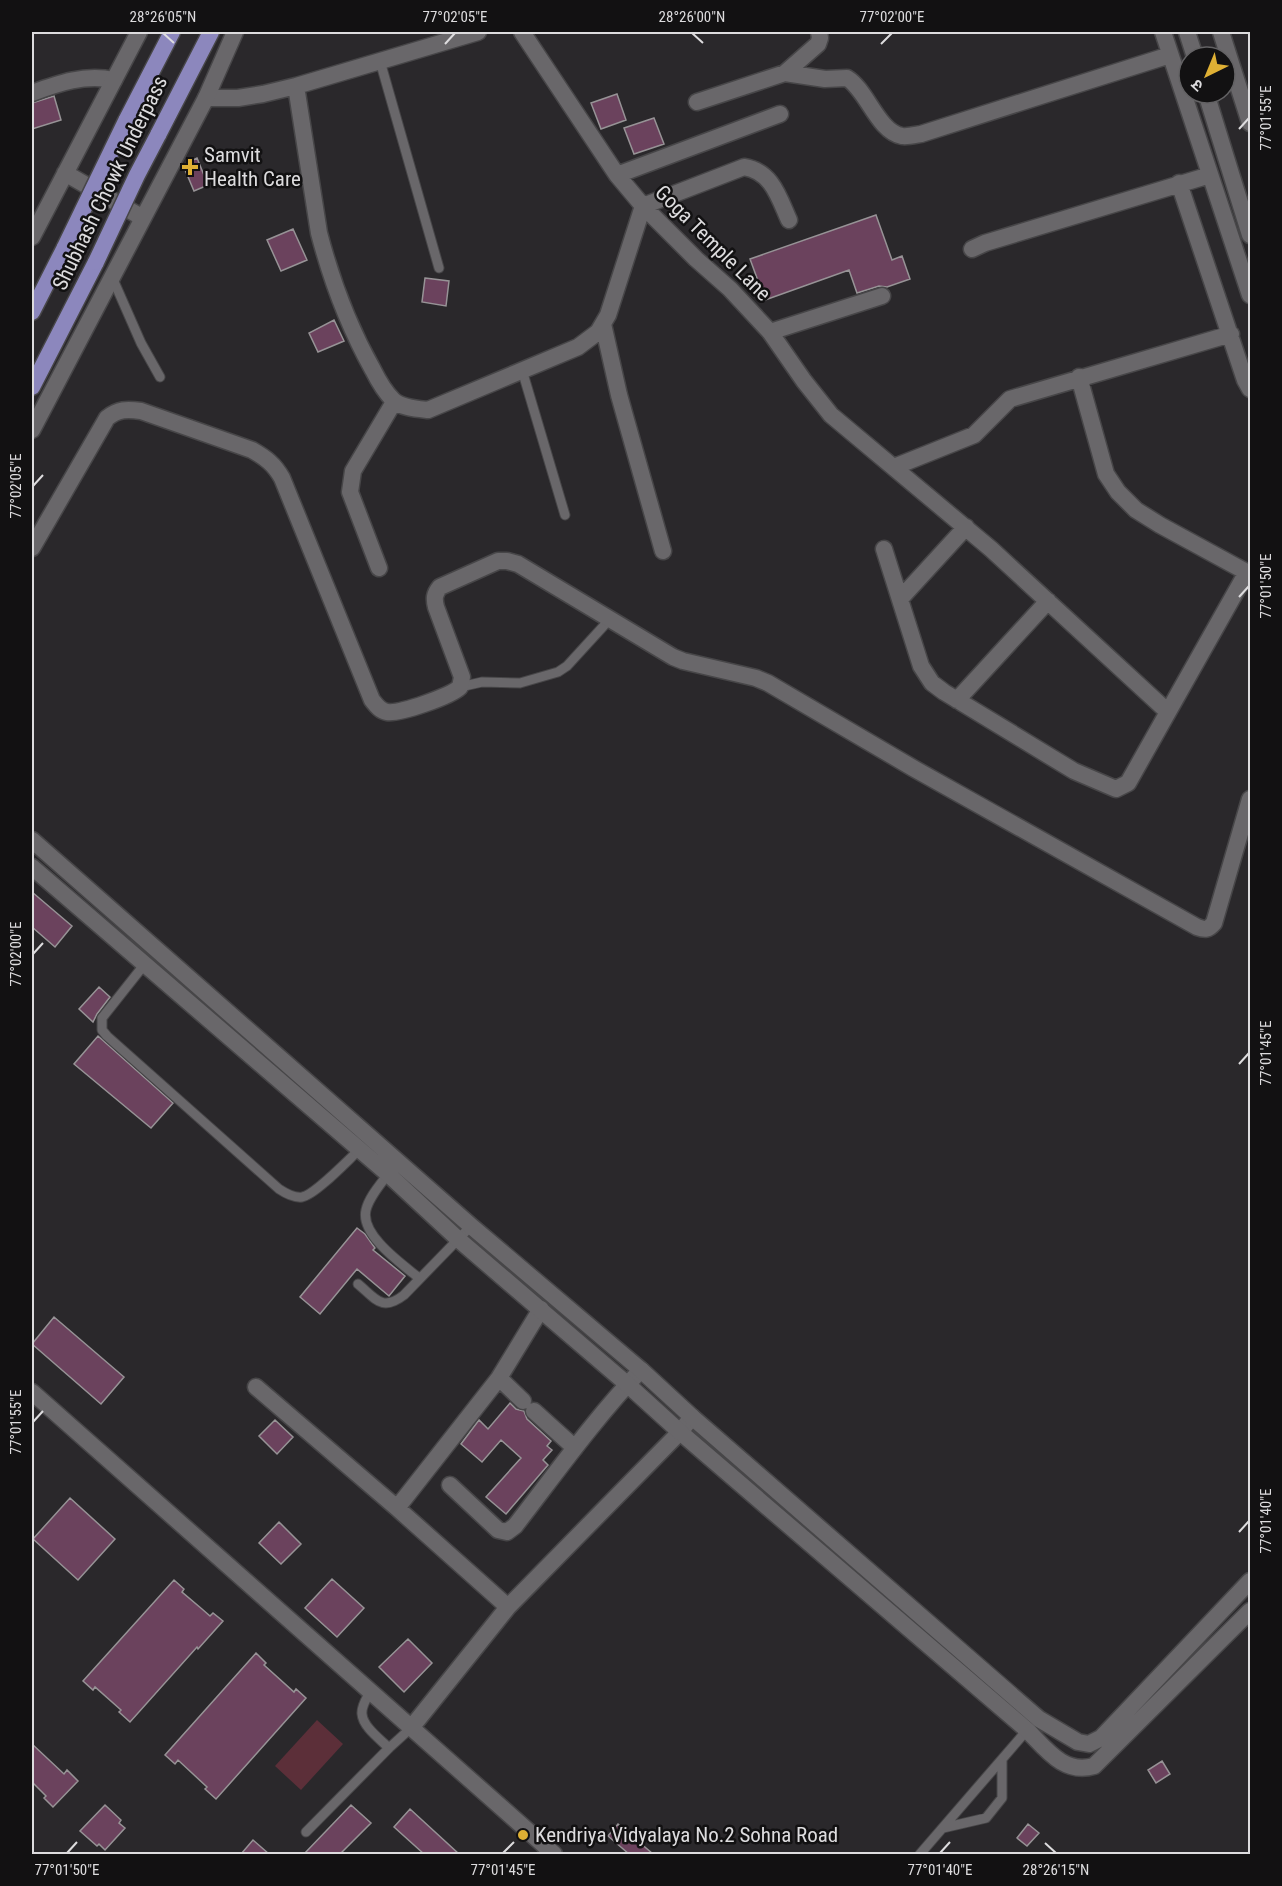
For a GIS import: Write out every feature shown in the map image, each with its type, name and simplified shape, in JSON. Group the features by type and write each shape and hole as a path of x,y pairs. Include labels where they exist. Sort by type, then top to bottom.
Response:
{"highway":[{"name":"Shubhash Chowk Underpass","path":"32,312 172,32"},
{"name":"Shubhash Chowk Underpass","path":"32,387 96,262 137,174 212,32"}],"street":[{"path":"32,237 139,32"},
{"path":"32,430 206,98 235,32"},
{"path":"206,98 238,98 296,86 478,32"},
{"path":"697,102 785,73 818,44 819,32"},
{"path":"1162,32 1251,295"},
{"path":"1221,32 1244,84 1251,123"},
{"name":"Goga Temple Lane","path":"526,33 617,175 643,206 730,289 770,332 831,415 966,527 1168,712"},
{"path":"785,73 825,79 847,78 886,127 902,136 947,127 1170,55"},
{"path":"32,93 81,78 99,77 114,80"},
{"path":"296,86 324,254 358,345 394,402 415,409 428,410 578,347 598,332 608,315 643,206 744,168 755,169 773,185 789,220"},
{"path":"1210,105 1251,235"},
{"path":"617,175 780,114"},
{"path":"64,173 143,218"},
{"path":"972,249 1179,183 1210,176"},
{"path":"1179,183 1231,334 1244,354 1245,380 1251,389"},
{"path":"770,332 882,296"},
{"path":"603,324 619,395 663,551"},
{"path":"894,467 974,435 1010,399 1231,334"},
{"path":"884,549 921,666 932,683 1074,771 1116,789 1128,783 1249,573 1160,525 1137,510 1118,492 1106,474 1079,377"},
{"path":"379,568 350,492 353,471 394,402"},
{"path":"32,548 106,418 116,411 128,409 141,411 252,450 266,457 275,466 282,478 372,700 384,712 398,712 449,694 460,687 462,677 436,607 434,599 436,592 440,587 492,563 507,561 518,564 683,662 756,678 768,683 913,768 1204,930 1214,923 1251,799"},
{"path":"900,599 966,527"},
{"path":"957,700 1048,601"},
{"path":"32,840 471,1226 641,1370 1033,1725 1059,1761 1073,1768 1083,1769 1094,1766 1251,1611"},
{"path":"32,867 388,1174 458,1239 680,1432 1033,1725 1078,1742 1089,1744 1101,1738 1251,1581"},
{"path":"397,1508 499,1378 541,1309"},
{"path":"450,1485 498,1530 507,1532 515,1526 574,1448 641,1370"},
{"path":"499,1378 574,1448"},
{"path":"256,1387 508,1607"},
{"path":"32,1392 554,1854"},
{"path":"411,1728 508,1607 680,1432 692,1417"}],"lane":[{"path":"380,61 439,268"},
{"path":"112,277 141,343 160,377"},
{"path":"522,370 565,515"},
{"path":"460,687 482,682 520,683 558,672 567,666 610,619"},
{"path":"144,965 102,1018 102,1030 279,1190 302,1197 317,1188 359,1150"},
{"path":"388,1174 366,1210 365,1223 370,1233 386,1250 419,1278"},
{"path":"358,1284 379,1301 387,1304 394,1303 471,1226"},
{"path":"370,1692 363,1706 362,1714 365,1723 389,1748"},
{"path":"920,1854 1033,1725"},
{"path":"306,1832 411,1728"},
{"path":"943,1828 986,1818 1002,1798 1002,1760"}],"shaded area":[{"path":"317,1720 343,1744 301,1790 275,1766"}],"building":[{"path":"617,94 626,120 601,129 591,103"},
{"path":"54,96 61,120 32,129 32,103"},
{"path":"654,118 664,144 634,154 624,128"},
{"path":"197,158 208,185 194,191 183,165"},
{"path":"876,215 892,260 902,256 910,279 887,287 879,286 857,293 849,270 765,300 750,259"},
{"path":"293,229 307,260 281,271 267,240"},
{"path":"425,278 449,281 446,306 422,302"},
{"path":"334,320 344,341 318,352 309,333"},
{"path":"32,892 72,926 55,947 32,927"},
{"path":"99,987 110,997 93,1022 79,1009"},
{"path":"98,1036 173,1103 151,1128 74,1064"},
{"path":"357,1228 365,1234 375,1248 373,1250 405,1276 389,1296 357,1269 320,1314 300,1297"},
{"path":"54,1317 124,1377 101,1404 32,1344"},
{"path":"510,1403 516,1409 524,1411 527,1419 551,1441 547,1446 552,1450 543,1460 548,1465 506,1514 486,1497 521,1458 501,1440 482,1462 461,1444 479,1420 488,1429"},
{"path":"275,1420 293,1437 277,1454 259,1436"},
{"path":"70,1498 115,1539 78,1580 33,1539"},
{"path":"279,1522 301,1544 281,1564 259,1543"},
{"path":"332,1579 364,1608 337,1637 305,1608"},
{"path":"174,1580 184,1589 182,1592 210,1616 213,1613 223,1621 130,1722 119,1712 121,1710 95,1687 93,1690 83,1681"},
{"path":"408,1639 432,1663 404,1692 379,1667"},
{"path":"256,1653 266,1663 264,1665 294,1692 296,1689 306,1698 216,1799 205,1789 207,1787 178,1760 175,1764 165,1755"},
{"path":"32,1744 64,1774 67,1770 78,1781 53,1807 32,1782"},
{"path":"1162,1761 1170,1774 1156,1783 1148,1770"},
{"path":"105,1805 121,1820 119,1823 125,1828 105,1850 80,1831"},
{"path":"351,1805 371,1823 340,1854 304,1854"},
{"path":"410,1809 459,1854 424,1854 394,1827"},
{"path":"618,1824 653,1854 629,1854 608,1836"},
{"path":"1028,1824 1039,1833 1027,1846 1017,1838"},
{"path":"253,1840 269,1854 241,1854"}],"place":[{"name":"Samvit Health Care","path":"190,167"},
{"name":"Kendriya Vidyalaya No.2 Sohna Road","path":"523,1835"}]}
